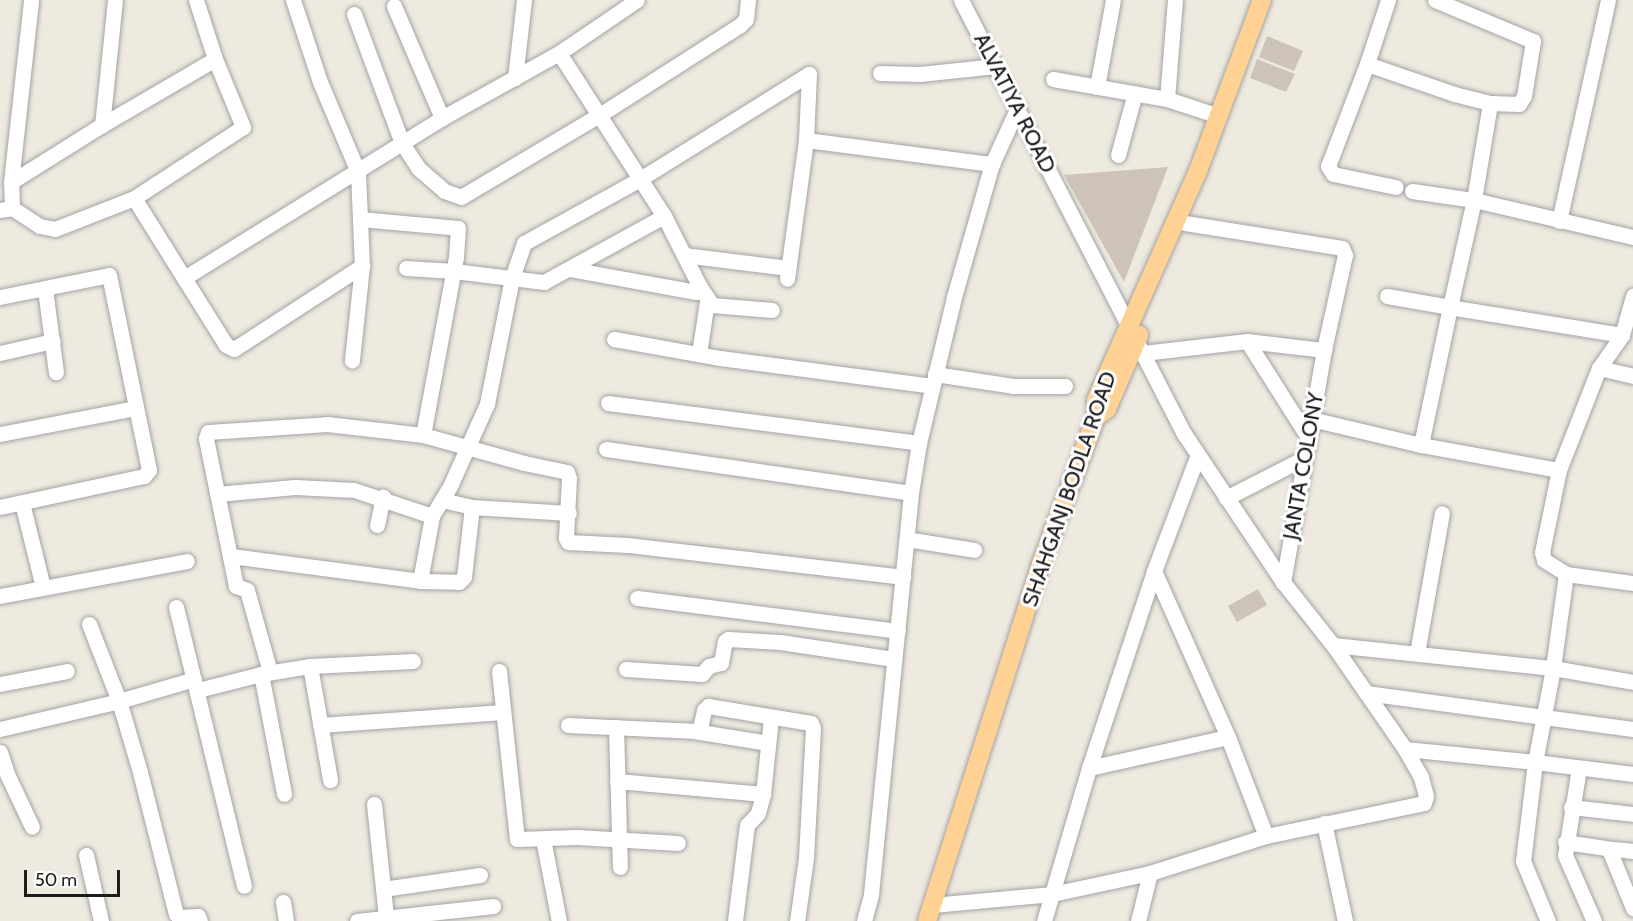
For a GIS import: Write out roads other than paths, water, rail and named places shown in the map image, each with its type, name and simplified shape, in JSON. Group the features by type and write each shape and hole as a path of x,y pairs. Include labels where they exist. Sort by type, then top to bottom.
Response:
{"main road":[{"path":"1136,341 1262,0"},
{"path":"1136,341 1185,223 1270,0"},
{"name":"SHAHGANJ BODLA ROAD","path":"929,913 1041,564 1096,417 1107,409 1136,341"}],"street":[{"path":"31,0 6,209 40,226 55,229 134,198 243,127 215,58 196,0"},
{"path":"102,125 115,0"},
{"path":"293,0 320,82 358,172 362,266 352,360"},
{"path":"515,78 524,0"},
{"path":"184,278 442,118 559,53 637,0"},
{"path":"354,14 402,143 418,168 444,191 461,197 601,114 740,25 746,19 748,0"},
{"name":"ALVATIYA ROAD","path":"961,0 1197,457 1283,582 1333,645 1405,749 1421,777 1426,796 1424,803 1324,823"},
{"path":"1098,87 1113,0"},
{"path":"1167,99 1175,0"},
{"path":"1389,0 1328,166 1333,174 1396,187"},
{"path":"1367,64 1454,94 1490,103 1515,105 1522,101 1534,48 1533,41 1435,0"},
{"path":"1559,221 1608,0"},
{"path":"394,6 442,118"},
{"path":"559,53 601,114 664,216 707,301 712,305 772,310"},
{"path":"11,182 215,58"},
{"path":"880,73 920,74 996,66"},
{"path":"420,581 432,516 442,500 487,404 512,278 524,243 640,179 809,74 806,140 788,274 684,255"},
{"path":"1053,79 1167,99 1219,116"},
{"path":"1118,155 1135,93"},
{"path":"1421,446 1474,200 1490,103"},
{"path":"864,921 871,894 910,493 919,443 992,164 1018,107"},
{"path":"806,140 992,164"},
{"path":"1412,190 1474,200 1633,237"},
{"path":"134,198 226,345 234,349 362,266"},
{"path":"406,268 453,271 542,283 664,216"},
{"path":"360,219 458,227 453,271 423,435"},
{"name":"JANTA COLONY","path":"1185,223 1342,248 1345,255 1324,350 1283,582"},
{"path":"569,269 696,292 700,286"},
{"path":"0,297 109,275 149,470 147,474 0,507"},
{"path":"45,289 56,372"},
{"path":"1387,296 1622,335"},
{"path":"1633,296 1622,335 1599,368 1560,470 1542,552 1544,560 1566,574 1633,583"},
{"path":"699,354 707,301"},
{"path":"614,339 699,354 934,380 1013,386 1065,386"},
{"path":"0,353 53,341"},
{"path":"1136,341 1247,341 1324,350"},
{"path":"1247,341 1308,437"},
{"path":"1599,368 1633,376"},
{"path":"608,404 919,443"},
{"path":"0,434 135,408"},
{"path":"1311,420 1421,446 1560,470"},
{"path":"284,795 266,673 247,590 236,588 216,494 206,438 208,432 294,424 327,424 423,435 524,463 567,472 569,513 566,538 568,542 628,545 903,577"},
{"path":"606,449 910,493"},
{"path":"1044,921 1089,768 1154,571 1197,457"},
{"path":"1226,498 1304,458"},
{"path":"216,494 295,487 332,488 382,497 432,516"},
{"path":"376,525 382,497"},
{"path":"442,500 472,507 569,513"},
{"path":"22,503 43,587"},
{"path":"231,556 420,581 463,580 472,507"},
{"path":"1417,653 1442,513"},
{"path":"907,539 974,550"},
{"path":"0,596 188,561"},
{"path":"1154,571 1228,737 1266,836"},
{"path":"1548,921 1523,857 1535,762 1553,668 1566,574"},
{"path":"637,598 898,631"},
{"path":"176,607 196,684 221,800 244,886"},
{"path":"90,624 119,701 140,772 176,914 180,917 198,916 200,921"},
{"path":"626,669 702,674 709,666 721,663 725,641 728,639 780,642 894,659"},
{"path":"1333,645 1553,668 1633,682"},
{"path":"0,729 196,684 310,666 413,661"},
{"path":"310,666 330,780"},
{"path":"0,684 67,671"},
{"path":"499,671 515,837 520,840 577,837 678,843"},
{"path":"1366,693 1633,729"},
{"path":"694,731 700,728 704,710 708,706 771,718 809,722 813,728 806,858 797,921"},
{"path":"320,725 503,712"},
{"path":"735,921 747,825 758,813 763,794 771,718"},
{"path":"568,725 694,731 768,743"},
{"path":"616,727 620,867"},
{"path":"1089,768 1228,737"},
{"path":"1405,749 1633,774"},
{"path":"0,752 8,776 32,827"},
{"path":"1579,768 1565,842 1565,857 1594,921"},
{"path":"617,781 763,794"},
{"path":"374,804 386,917"},
{"path":"1571,807 1633,814"},
{"path":"929,913 1052,894 1150,873 1266,836 1324,823 1345,921"},
{"path":"543,839 559,921"},
{"path":"1565,842 1633,851"},
{"path":"1613,849 1611,854 1633,908"},
{"path":"86,855 102,921"},
{"path":"1138,921 1150,873"},
{"path":"383,889 480,875"},
{"path":"283,902 286,921"},
{"path":"357,921 493,906"}]}
